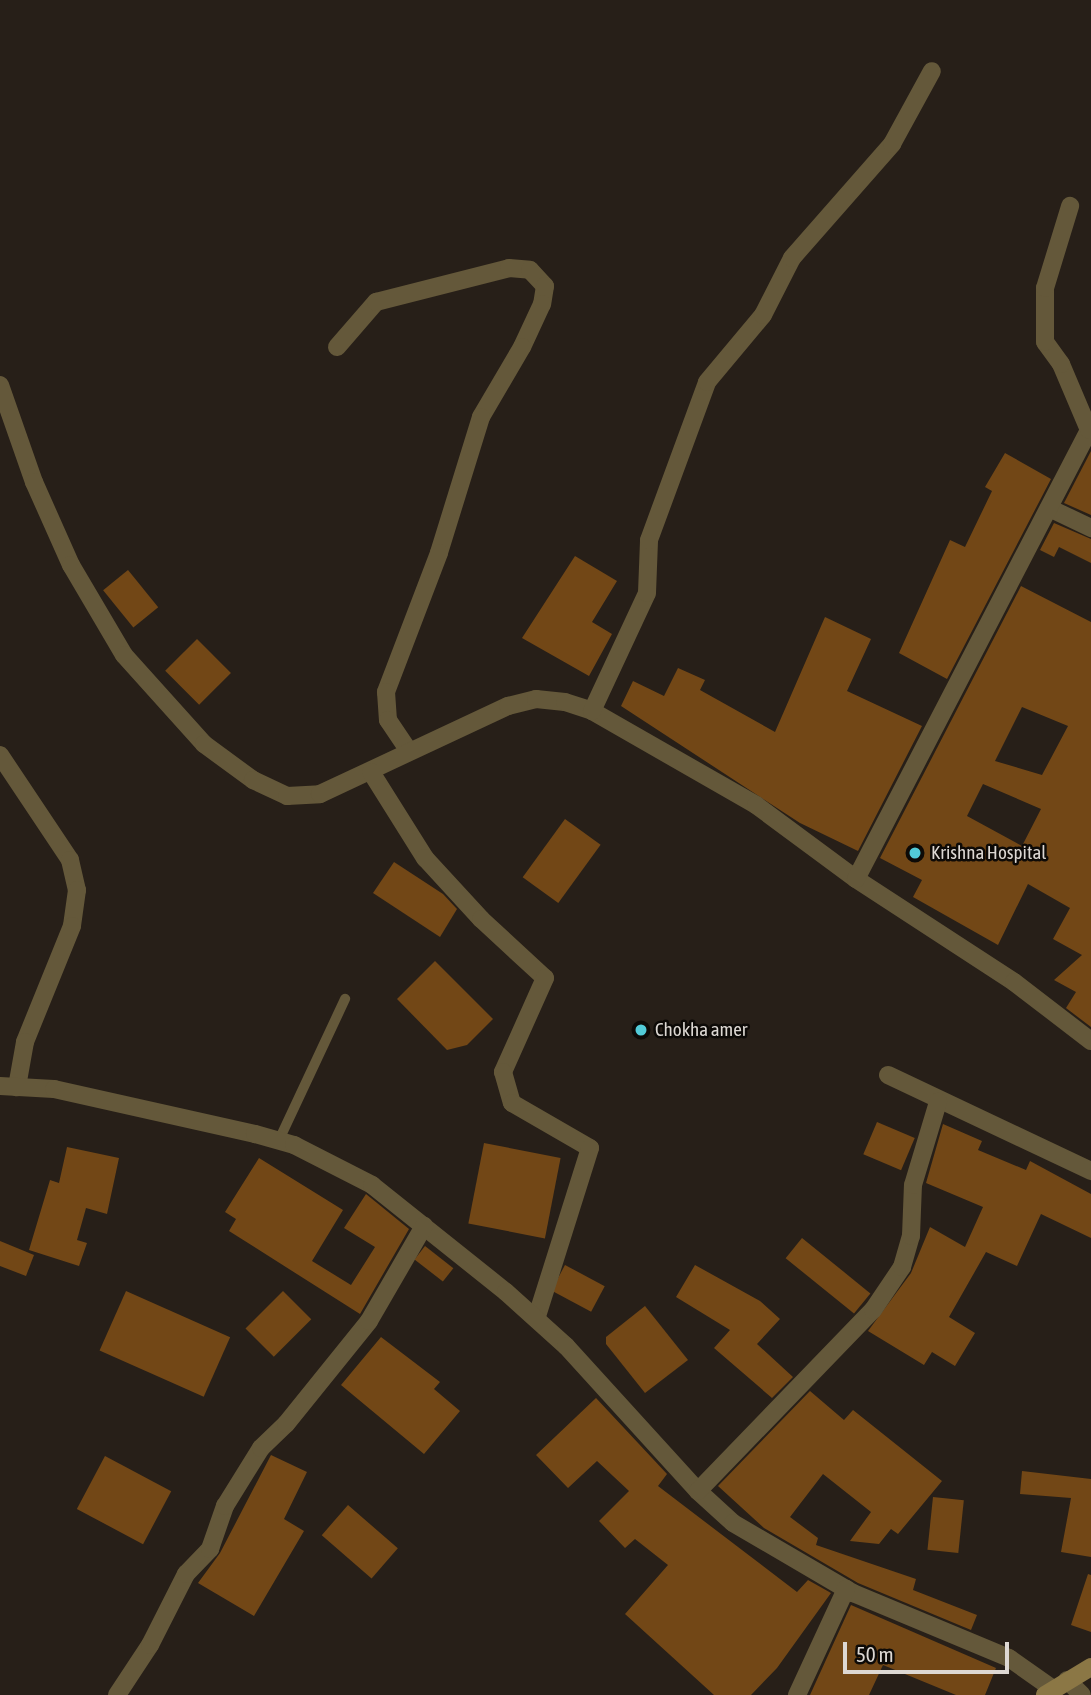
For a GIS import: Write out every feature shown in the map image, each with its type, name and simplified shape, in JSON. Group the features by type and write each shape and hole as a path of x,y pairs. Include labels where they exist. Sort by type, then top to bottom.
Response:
{"main road":[{"path":"1055,1688 1091,1667"}],"street":[{"path":"592,711 647,593 649,540 707,382 763,315 792,258 892,144 932,71"},
{"path":"856,879 1089,430 1061,364 1045,342 1045,288 1070,206"},
{"path":"337,347 376,302 509,268 530,270 545,286 542,304 522,347 481,416 439,553 386,692 388,720 409,751"},
{"path":"0,385 34,482 87,596 124,655 176,716 230,765 287,796 320,794 522,701 552,700 592,711 756,805 856,879 1014,982 1091,1041"},
{"path":"1049,509 1091,528"},
{"path":"0,755 70,860 77,890 72,926 9,1086 54,1088 153,1108 279,1140 372,1185 536,1319 698,1491 733,1523 846,1589 1009,1658 1055,1688 1082,1695"},
{"path":"371,772 425,858 481,919 545,978 503,1072 512,1102 590,1148 536,1319"},
{"path":"888,1075 938,1102 1091,1171"},
{"path":"698,1491 873,1310 902,1267 911,1236 913,1185 938,1102"},
{"path":"117,1695 150,1645 186,1574 210,1549 225,1506 261,1448 286,1424 369,1321 424,1226"},
{"path":"797,1695 846,1589"}],"lane":[{"path":"279,1140 345,999"}],"building":[{"path":"1091,451 1091,515 1064,503"},
{"path":"1005,453 1051,479 947,679 899,653 950,540 965,547 992,491 985,487"},
{"path":"1054,523 1091,539 1091,563 1059,547 1054,557 1040,550"},
{"path":"575,556 617,581 592,622 612,634 589,676 522,638"},
{"path":"128,570 158,607 133,627 103,590"},
{"path":"1021,586 1091,622 1091,1027 1066,1008 1076,992 1054,980 1082,955 1053,939 1070,908 1028,884 998,945 913,897 922,880 880,858","holes":["1022,707 1068,726 1042,775 995,761","983,784 1041,809 1022,846 967,816"]},
{"path":"825,617 871,639 847,691 922,726 858,851 800,823 621,706 633,681 664,696 678,668 705,680 700,690 775,732"},
{"path":"197,639 231,673 199,705 165,671"},
{"path":"565,819 601,845 558,903 523,877"},
{"path":"394,862 443,894 457,909 440,937 373,893"},
{"path":"435,961 493,1019 467,1045 447,1050 397,999"},
{"path":"877,1122 915,1138 901,1170 863,1154"},
{"path":"943,1124 982,1141 978,1150 1026,1170 1030,1161 1091,1194 1091,1238 1041,1214 1017,1266 986,1252 949,1317 975,1333 955,1366 932,1352 924,1365 868,1331 911,1273 930,1227 965,1247 983,1207 926,1183"},
{"path":"484,1143 561,1158 545,1238 468,1223"},
{"path":"67,1147 119,1158 107,1214 86,1208 77,1240 87,1243 79,1266 29,1250 50,1180 59,1183"},
{"path":"259,1158 343,1210 312,1261 351,1285 375,1247 344,1228 366,1194 409,1229 360,1314 229,1231 236,1219 225,1212"},
{"path":"802,1238 870,1293 854,1314 786,1258"},
{"path":"0,1241 34,1255 26,1276 0,1266"},
{"path":"425,1246 453,1268 443,1282 415,1259"},
{"path":"565,1265 605,1286 591,1312 551,1291"},
{"path":"695,1265 760,1301 780,1319 757,1344 793,1377 772,1398 714,1348 730,1330 676,1297"},
{"path":"126,1291 230,1337 204,1397 100,1350"},
{"path":"283,1291 311,1319 274,1357 246,1328"},
{"path":"645,1306 688,1360 645,1393 606,1344 606,1337"},
{"path":"381,1337 440,1382 434,1389 460,1411 424,1454 341,1385"},
{"path":"810,1391 844,1420 853,1410 942,1481 898,1534 891,1529 879,1544 850,1541 871,1512 823,1474 790,1517 818,1538 816,1545 916,1579 913,1590 977,1615 971,1630 858,1583 764,1528 718,1486"},
{"path":"596,1398 667,1474 658,1486 797,1592 808,1580 831,1593 777,1668 751,1695 714,1695 625,1614 668,1565 635,1539 625,1548 599,1521 629,1491 597,1461 568,1488 536,1455"},
{"path":"271,1455 307,1472 284,1519 304,1531 254,1616 198,1583 220,1553"},
{"path":"105,1456 171,1491 143,1544 77,1509"},
{"path":"1022,1471 1091,1479 1091,1557 1061,1552 1071,1498 1020,1494"},
{"path":"933,1497 964,1500 958,1553 927,1550"},
{"path":"348,1505 398,1548 372,1578 322,1535"},
{"path":"1088,1574 1091,1575 1091,1632 1071,1625"},
{"path":"851,1605 996,1668 985,1695 956,1695 883,1665 869,1695 810,1695"}],"place":[{"name":"Krishna Hospital","path":"915,853"},
{"name":"Chokha amer","path":"641,1030"}]}
